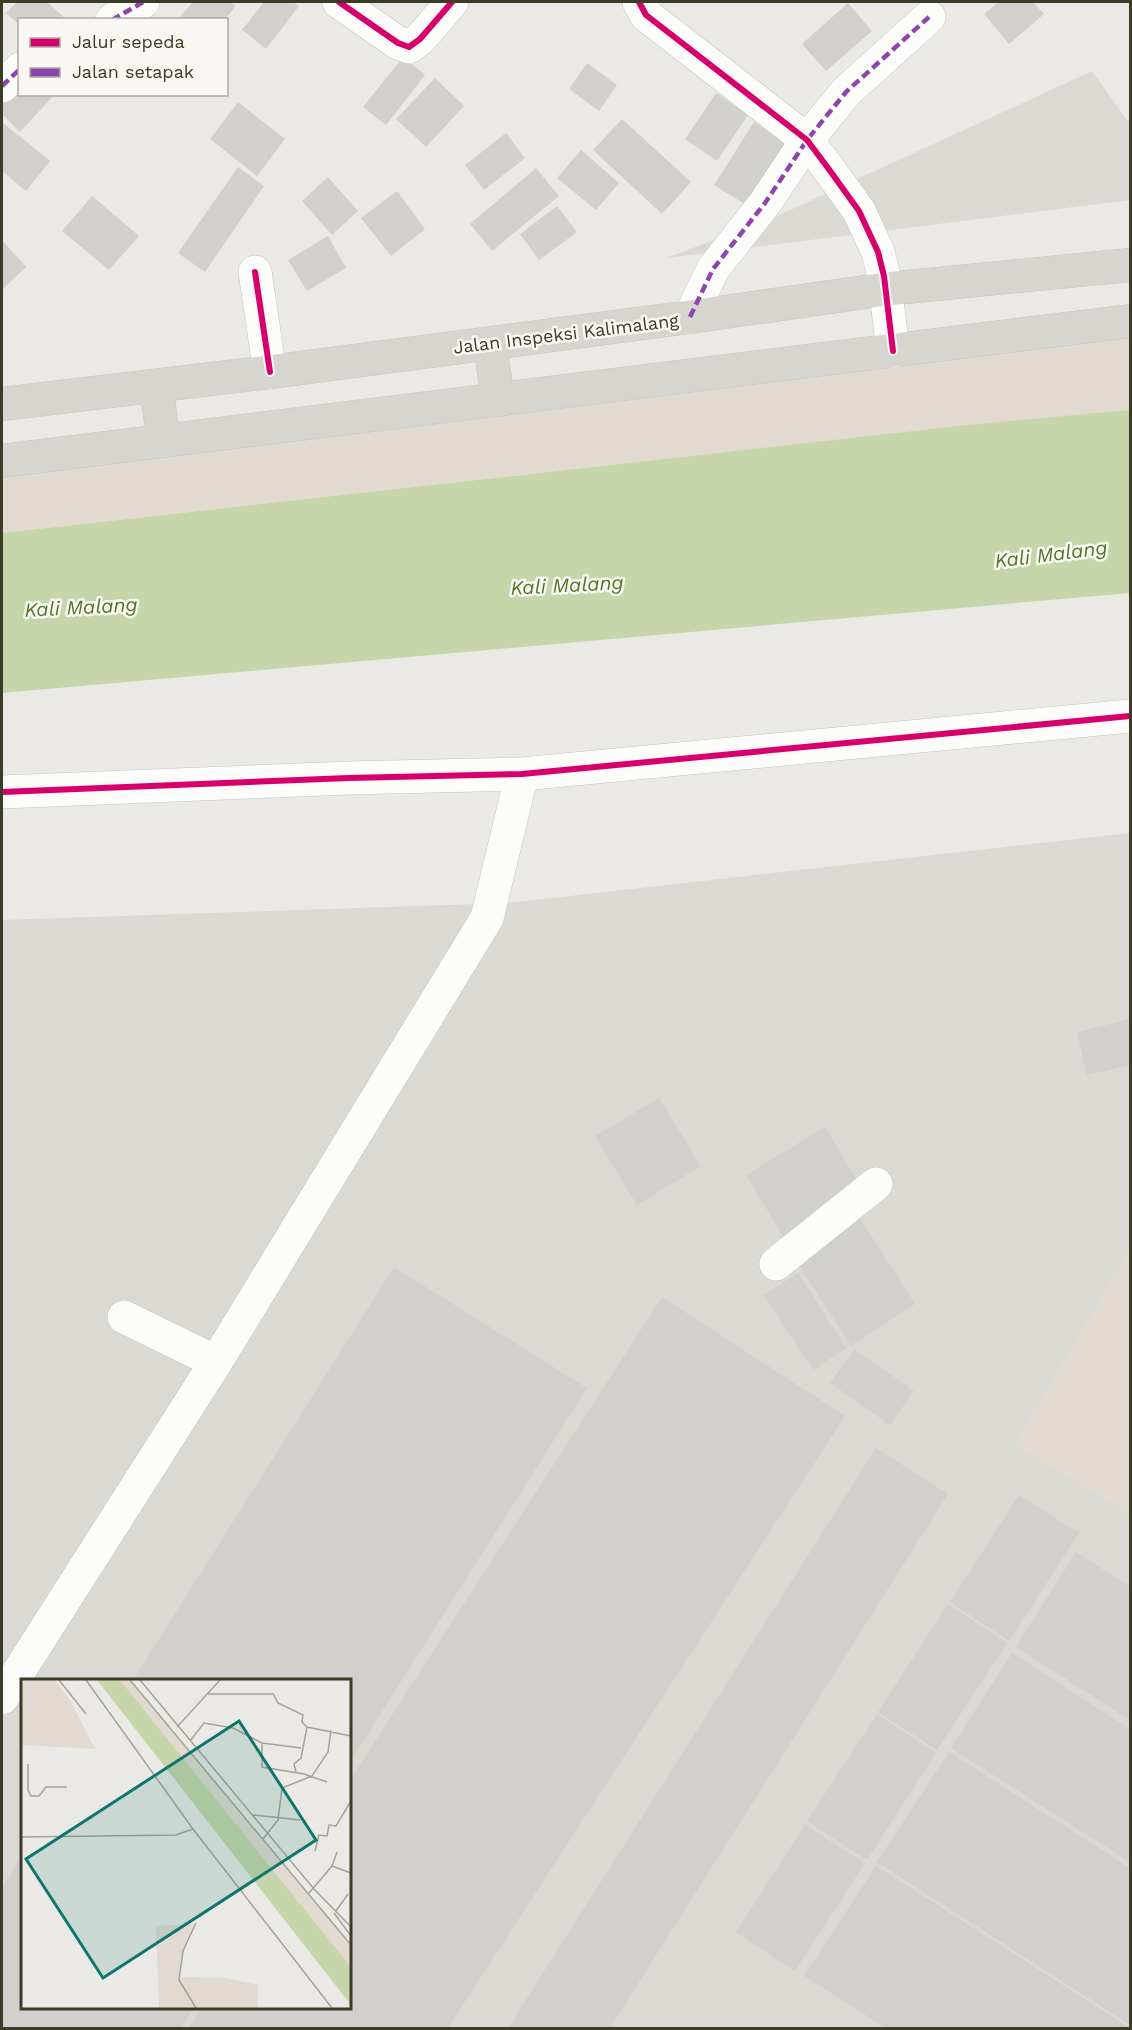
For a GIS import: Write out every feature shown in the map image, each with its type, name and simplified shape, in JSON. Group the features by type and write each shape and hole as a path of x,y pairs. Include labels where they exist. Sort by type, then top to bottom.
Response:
{"main road":[{"name":"Jalan Inspeksi Kalimalang","path":"2,404 490,344 886,289 1131,265"},
{"path":"2,461 1131,321"},
{"path":"490,344 498,400"},
{"path":"156,386 164,441"}],"street":[{"path":"115,18 143,2"},
{"path":"339,2 398,43 409,47 420,39 452,2"},
{"path":"639,2 646,15 807,140 858,211 878,252 886,289 893,351"},
{"path":"690,317 713,269 765,203 807,140 846,93 929,17"},
{"path":"2,86 18,71"},
{"path":"255,272 270,372"},
{"path":"2,792 349,778 522,774 1131,716"},
{"path":"2,1698 216,1362 487,918 522,774"},
{"path":"776,1264 876,1184"},
{"path":"124,1317 216,1362"}],"shaded area":[{"path":"1092,71 1127,120 1130,119 1130,200 666,258 775,217"},
{"path":"1130,321 1130,412 707,454 2,533 2,461"},
{"path":"1130,833 1130,2028 2,2028 2,920 507,903"},
{"path":"1130,1248 1130,1515 1014,1445"}],"water":[{"name":"Kali Malang","path":"1130,410 1130,593 2,693 2,533 968,425"}],"building":[{"path":"17,2 47,2 65,18 18,18 18,23 6,13"},
{"path":"193,2 230,2 236,6 226,18 179,18"},
{"path":"264,2 293,2 299,6 266,49 242,30"},
{"path":"999,2 1033,2 1044,14 1009,44 984,14"},
{"path":"848,3 872,31 826,71 802,44"},
{"path":"403,57 425,75 386,125 363,107"},
{"path":"587,63 617,85 599,111 569,89"},
{"path":"435,78 464,106 426,147 396,119"},
{"path":"18,83 18,96 53,96 20,132 2,114 2,101"},
{"path":"716,93 748,115 717,161 685,139"},
{"path":"238,102 285,139 257,176 210,139"},
{"path":"622,119 691,182 662,214 593,150"},
{"path":"2,122 50,161 26,191 2,171"},
{"path":"754,122 790,145 751,208 714,185"},
{"path":"506,133 525,158 484,190 465,165"},
{"path":"581,150 619,183 596,210 557,178"},
{"path":"238,167 264,186 205,272 178,253"},
{"path":"536,168 559,196 492,251 470,224"},
{"path":"328,177 358,211 332,235 302,201"},
{"path":"397,191 425,229 391,256 361,218"},
{"path":"92,196 139,236 109,270 62,231"},
{"path":"557,206 577,232 539,260 520,234"},
{"path":"328,236 346,268 307,291 288,260"},
{"path":"2,240 26,267 2,290"},
{"path":"1130,1019 1130,1065 1087,1075 1077,1032"},
{"path":"659,1098 701,1166 637,1205 595,1136"},
{"path":"825,1127 862,1189 783,1236 746,1175"},
{"path":"859,1217 915,1304 851,1346 795,1259"},
{"path":"394,1267 587,1388 351,1760 351,1679 134,1679"},
{"path":"798,1273 846,1348 813,1370 764,1295"},
{"path":"662,1297 845,1416 448,2028 188,2028 201,2009 351,2009 351,1778"},
{"path":"854,1349 914,1391 890,1425 830,1383"},
{"path":"876,1448 948,1494 610,2028 508,2028"},
{"path":"1019,1495 1079,1533 1009,1641 950,1602"},
{"path":"1076,1552 1130,1587 1130,1720 1016,1647"},
{"path":"948,1604 1007,1643 937,1750 878,1712"},
{"path":"1012,1653 1130,1729 1130,1862 951,1748"},
{"path":"877,1714 936,1753 867,1860 807,1821"},
{"path":"949,1752 1130,1868 1130,2025 877,1862"},
{"path":"805,1825 865,1863 795,1971 736,1932"},
{"path":"21,1857 21,2009 193,2009 181,2028 2,2028 2,1888"},
{"path":"876,1866 1130,2028 886,2028 804,1976"}],"marked path":[{"path":"115,18 143,2"},
{"path":"690,317 713,269 765,203 807,140 846,92 929,17"},
{"path":"2,86 18,71"}],"cycle path":[{"path":"339,2 398,43 409,47 420,39 452,2"},
{"path":"639,2 646,15 807,140 828,168 859,211 878,252 884,276 893,351"},
{"path":"255,272 270,372"},
{"path":"2,792 349,778 522,774 1130,716"}]}
